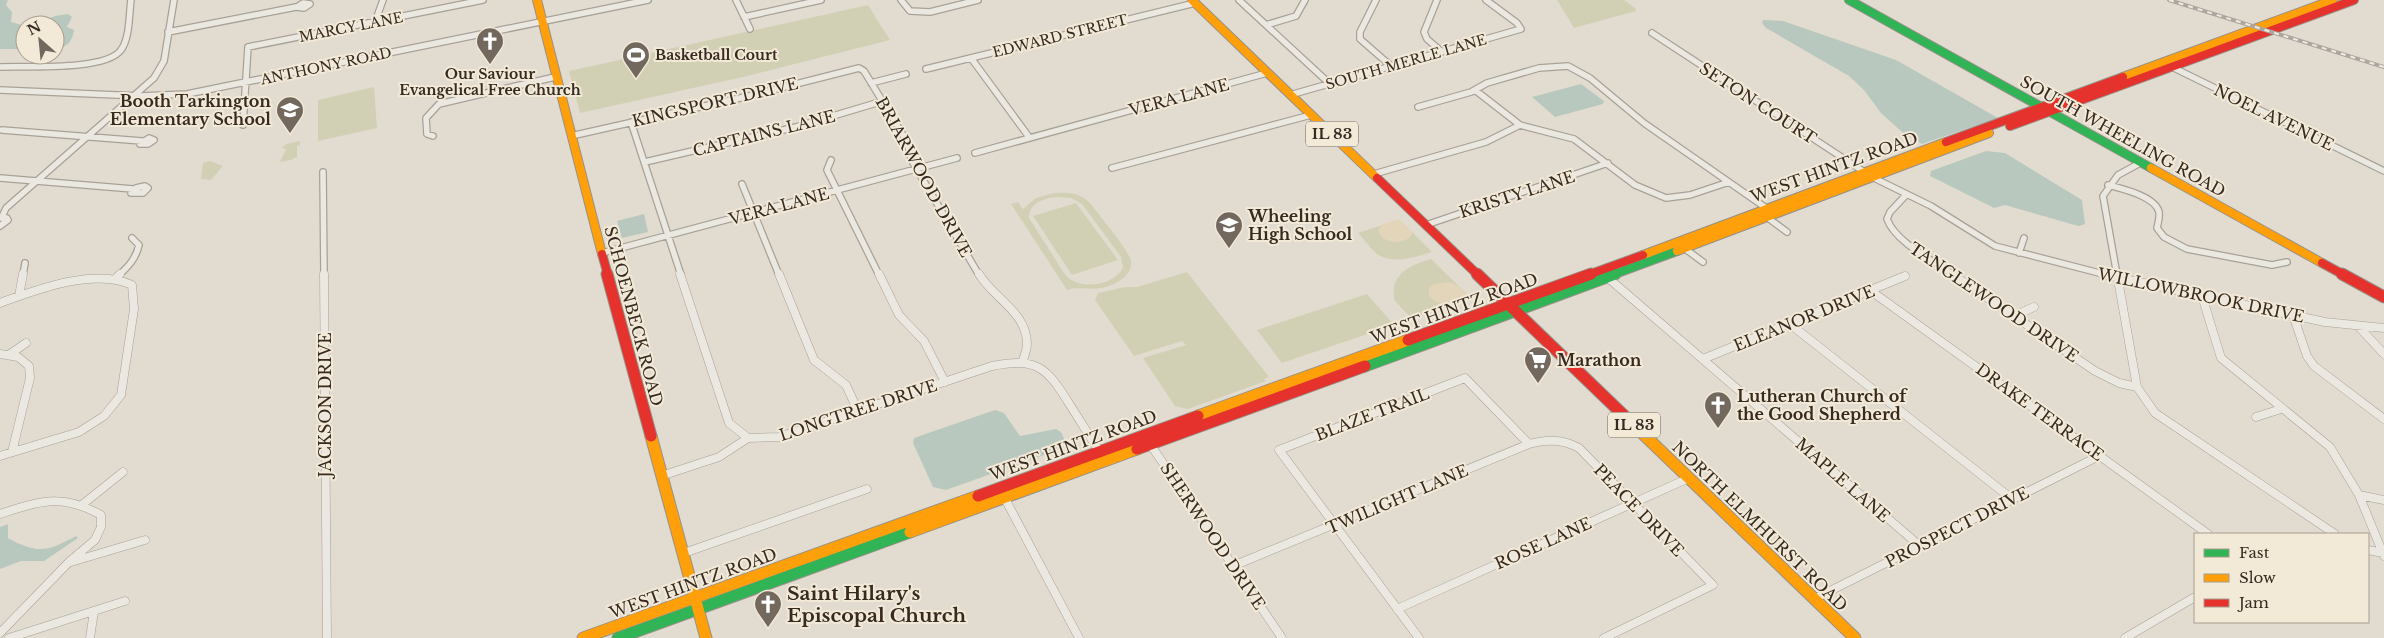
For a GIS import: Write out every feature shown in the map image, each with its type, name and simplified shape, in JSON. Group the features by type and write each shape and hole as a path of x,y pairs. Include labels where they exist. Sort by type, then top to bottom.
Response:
{"main road":[{"name":"SCHOENBECK ROAD","path":"537,0 555,77 706,638"},
{"name":"SOUTH WHEELING ROAD","path":"1849,0 2384,297"},
{"name":"WEST HINTZ ROAD","path":"2168,65 2333,0"},
{"name":"WEST HINTZ ROAD","path":"583,638 697,604 1105,461 2044,109 2354,0"},
{"name":"IL 83","path":"1193,2 1374,174 1511,308"},
{"name":"WEST HINTZ ROAD","path":"618,638 697,604 999,488 1144,435 1511,308 1607,277 1684,248 1766,212"},
{"name":"NORTH ELMHURST ROAD","path":"1511,308 1855,638"}],"street":[{"path":"0,67 74,66 110,58 121,50 131,0"},
{"path":"0,226 8,220 1,217 6,208 154,78 164,62 174,0"},
{"path":"375,22 383,0"},
{"name":"MARCY LANE","path":"245,83 248,47 483,0"},
{"name":"ANTHONY ROAD","path":"0,90 32,89 161,97 187,94 648,0"},
{"path":"736,0 750,29"},
{"path":"744,17 821,0"},
{"path":"901,0 907,9 914,13 928,12 978,0"},
{"path":"1239,0 1330,84"},
{"path":"1266,25 1296,16 1306,0"},
{"path":"1376,0 1360,32 1360,39 1391,66"},
{"path":"1437,0 1424,32 1427,39 1442,52"},
{"name":"SOUTH MERLE LANE","path":"1290,95 1521,29 1517,23 1486,0"},
{"name":"EDWARD STREET","path":"926,69 1193,2"},
{"path":"168,32 296,7"},
{"name":"SETON COURT","path":"1652,33 1868,174"},
{"path":"970,58 1030,137"},
{"name":"NOEL AVENUE","path":"2168,65 2384,171"},
{"path":"1418,107 1475,90 1487,83 1539,68 1568,66 1590,78 1644,123 1729,182 1787,232"},
{"name":"BRIARWOOD DRIVE","path":"859,68 864,71 906,140 916,168 981,278 1015,313 1023,327 1027,344 1022,363"},
{"name":"KINGSPORT DRIVE","path":"571,136 749,96 859,68"},
{"name":"VERA LANE","path":"975,153 1267,73"},
{"path":"871,83 906,74"},
{"path":"433,136 427,134 426,118 439,104 555,77"},
{"path":"243,122 245,83"},
{"path":"1475,90 1520,125 1574,139 1642,189 1666,198 1690,195 1729,182"},
{"name":"CAPTAINS LANE","path":"645,162 796,127 883,101"},
{"path":"1112,168 1311,115"},
{"path":"630,122 645,162 667,236 729,423 748,438 719,457 661,476"},
{"path":"1374,174 1452,150 1486,142 1520,125"},
{"path":"0,129 142,140"},
{"name":"VERA LANE","path":"602,253 957,158"},
{"path":"831,160 827,170 899,315 924,341 946,382"},
{"path":"2140,163 2128,167 2114,177 2102,196 2137,387 2155,412 2334,533"},
{"name":"KRISTY LANE","path":"1426,225 1608,164"},
{"name":"JACKSON DRIVE","path":"323,172 327,638"},
{"name":"WILLOWBROOK DRIVE","path":"1868,174 1906,195 1931,206 1987,242 2019,253 2116,277 2293,315 2358,326 2384,328"},
{"path":"0,178 134,189"},
{"path":"742,184 814,360 846,385 858,411"},
{"path":"2108,185 2133,192 2155,204 2159,213 2157,228 2164,237 2187,249 2272,265 2287,262"},
{"name":"TANGLEWOOD DRIVE","path":"1906,195 1888,215 1889,223 1895,234 2103,376 2137,387"},
{"path":"117,277 138,256 139,245 132,238"},
{"path":"2019,253 2024,238"},
{"path":"1684,248 1704,262"},
{"path":"19,296 25,263"},
{"name":"ELEANOR DRIVE","path":"1703,359 1905,276"},
{"path":"0,303 72,281 117,277 132,285 134,309 121,395 104,416 79,432 0,456"},
{"name":"MAPLE LANE","path":"1607,277 1920,546"},
{"name":"DRAKE TERRACE","path":"1871,291 2207,533"},
{"path":"2202,296 2221,358 2280,410 2330,446 2360,496 2383,554"},
{"path":"2014,316 2034,307"},
{"path":"2293,315 2306,356 2314,366 2384,419"},
{"path":"1790,324 2012,500"},
{"path":"2358,326 2384,354"},
{"path":"10,354 26,343"},
{"path":"0,354 10,354 29,366 30,378 12,452"},
{"name":"LONGTREE DRIVE","path":"748,438 779,437 992,366 1022,363 1040,368 1052,376 1105,461"},
{"name":"BLAZE TRAIL","path":"1334,526 1279,450 1465,378 1529,444"},
{"path":"2256,417 2280,410"},
{"name":"SHERWOOD DRIVE","path":"1144,435 1282,638"},
{"name":"TWILIGHT LANE","path":"1233,566 1334,526 1529,444 1544,440 1562,440"},
{"name":"PEACE DRIVE","path":"1562,440 1579,448 1713,585 1604,638"},
{"name":"PROSPECT DRIVE","path":"1814,598 2101,455"},
{"path":"84,504 123,472"},
{"name":"ROSE LANE","path":"1397,609 1689,478"},
{"path":"999,488 1079,638"},
{"path":"684,553 867,489"},
{"path":"2360,496 2384,500"},
{"path":"0,514 48,500 67,500 84,504 101,515 101,526 95,540 67,564 0,633"},
{"path":"1334,526 1419,638"},
{"path":"67,564 145,540"},
{"path":"2369,550 2383,554"},
{"path":"2125,638 2194,598"},
{"path":"9,638 125,601"},
{"path":"90,638 94,611"}],"shaded area":[{"path":"0,0 8,0 6,5 12,12 11,22 15,23 15,49 0,49"},
{"path":"1557,0 1624,0 1635,8 1636,11 1574,28"},
{"path":"868,5 890,40 743,77 580,113 569,71"},
{"path":"68,14 72,17 67,27 74,30 70,41 65,46 65,15 62,15"},
{"path":"1763,20 1783,21 1896,60 1998,118 1922,144 1901,131 1881,113 1864,90 1849,76 1766,28 1762,23"},
{"path":"1581,84 1604,101 1603,104 1555,117 1532,97"},
{"path":"374,87 377,128 318,141 318,100"},
{"path":"300,141 300,145 297,146 297,157 280,162 286,149 282,148 286,144"},
{"path":"1986,151 2005,153 2082,200 2085,224 2079,226 2005,205 1994,208 1930,176 1931,171"},
{"path":"210,161 223,166 211,180 201,179 203,163"},
{"path":"1054,193 1064,193 1078,195 1090,203 1129,256 1131,266 1127,275 1115,284 1106,287 1067,290 1011,204 1018,202 1023,209 1036,198","holes":["1057,197 1071,198 1082,204 1121,257 1123,268 1118,274 1103,283 1085,284 1070,279 1064,273 1029,218 1034,205 1042,200"]},
{"path":"1076,203 1118,260 1072,275 1033,216"},
{"path":"644,214 648,232 622,238 617,221"},
{"path":"1397,220 1401,221 1432,252 1404,259 1390,259 1377,254 1358,233"},
{"path":"1431,259 1466,293 1467,298 1412,319 1395,301 1395,284 1402,272 1416,264"},
{"path":"1187,272 1269,377 1264,379 1266,381 1188,409 1175,406 1143,358 1186,345 1182,341 1134,356 1095,300 1098,293 1125,287 1137,287"},
{"path":"1367,294 1394,325 1282,363 1257,330"},
{"path":"995,410 1004,413 1020,436 1056,429 1061,432 1065,441 1055,451 946,490 933,487 913,443 914,438"},
{"path":"8,524 8,538 35,549 49,548 76,536 78,538 44,561 21,561 0,569 0,527"}],"sand":[{"path":"1397,220 1401,221 1413,233 1410,237 1399,242 1383,238 1378,231 1379,228 1386,223"},
{"path":"1447,282 1460,287 1465,292 1467,298 1450,306 1438,303 1432,299 1429,288 1434,284"}],"railway":[{"path":"2169,0 2384,67"}],"traffic: fast":[{"path":"1849,0 2151,168"},
{"path":"1365,366 1677,251"},
{"path":"618,638 910,532"}],"traffic: slow":[{"path":"537,0 602,254"},
{"path":"1192,0 1377,178"},
{"path":"2123,77 2333,0"},
{"path":"1677,251 1989,133"},
{"path":"1643,255 1946,142"},
{"path":"2151,168 2322,263"},
{"path":"1198,416 1408,340"},
{"path":"1640,431 1855,638"},
{"path":"651,436 706,638"},
{"path":"910,532 1137,449"},
{"path":"583,638 978,496"}],"traffic: jam":[{"path":"2010,126 2354,0"},
{"path":"1946,142 2123,77"},
{"path":"1377,178 1640,431"},
{"path":"602,254 651,436"},
{"path":"1408,340 1643,255"},
{"path":"2322,263 2384,297"},
{"path":"1137,449 1365,366"},
{"path":"978,496 1198,416"}],"place":[{"name":"Our Saviour Evangelical Free Church","path":"490,65"},
{"name":"Basketball Court","path":"636,79"},
{"name":"Booth Tarkington Elementary School","path":"290,134"},
{"name":"Wheeling High School","path":"1229,249"},
{"name":"Marathon","path":"1538,384"},
{"name":"Lutheran Church of the Good Shepherd","path":"1718,429"},
{"name":"Saint Hilary's Episcopal Church","path":"768,628"}]}
